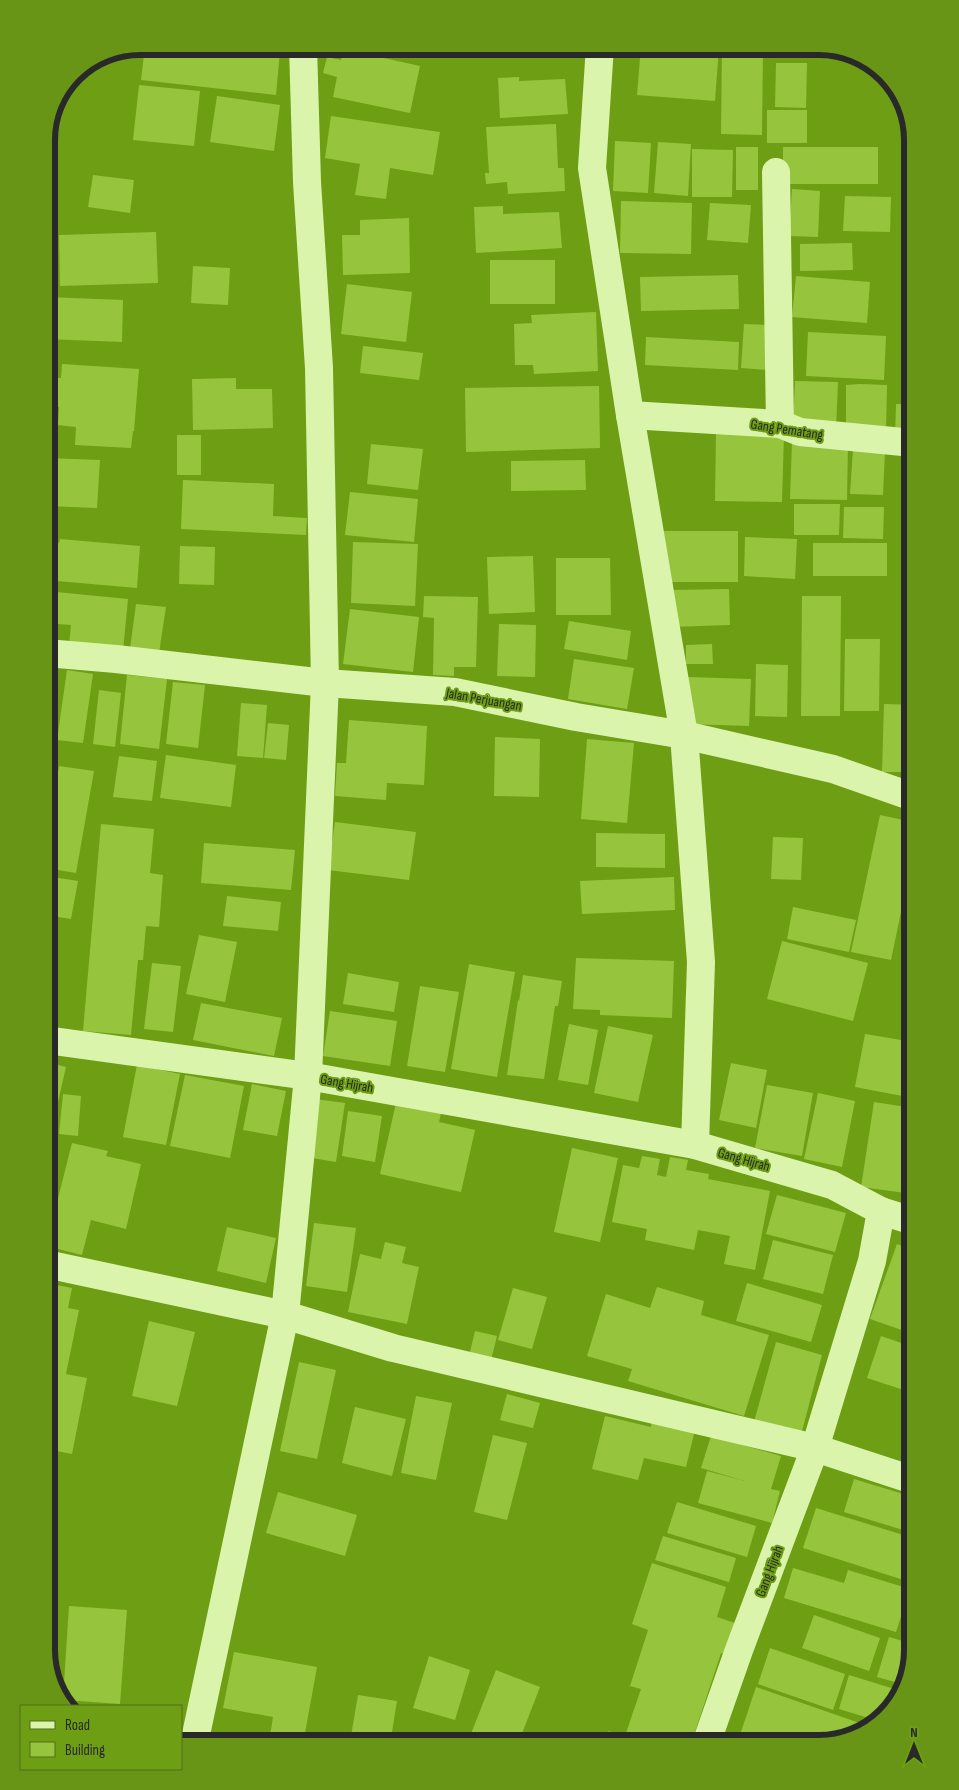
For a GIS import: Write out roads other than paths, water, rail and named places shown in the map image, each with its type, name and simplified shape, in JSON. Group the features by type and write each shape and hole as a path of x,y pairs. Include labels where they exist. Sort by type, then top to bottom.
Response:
{"street":[{"path":"196,1735 285,1315 308,1076 326,683 319,368 307,182 303,55"},
{"path":"599,55 592,168 630,415 684,735 701,962 695,1145"},
{"path":"776,172 780,424"},
{"name":"Gang Pematang","path":"630,415 780,424 800,432 904,442"},
{"name":"Jalan Perjuangan","path":"55,654 326,683 455,692 576,717 684,735 833,770 904,794"},
{"name":"Gang Hijrah","path":"55,1041 308,1076 695,1145 832,1185 881,1211 872,1261 815,1448 709,1735"},
{"path":"881,1211 904,1218"},
{"path":"55,1266 285,1315 393,1348 815,1448 904,1477"}]}
